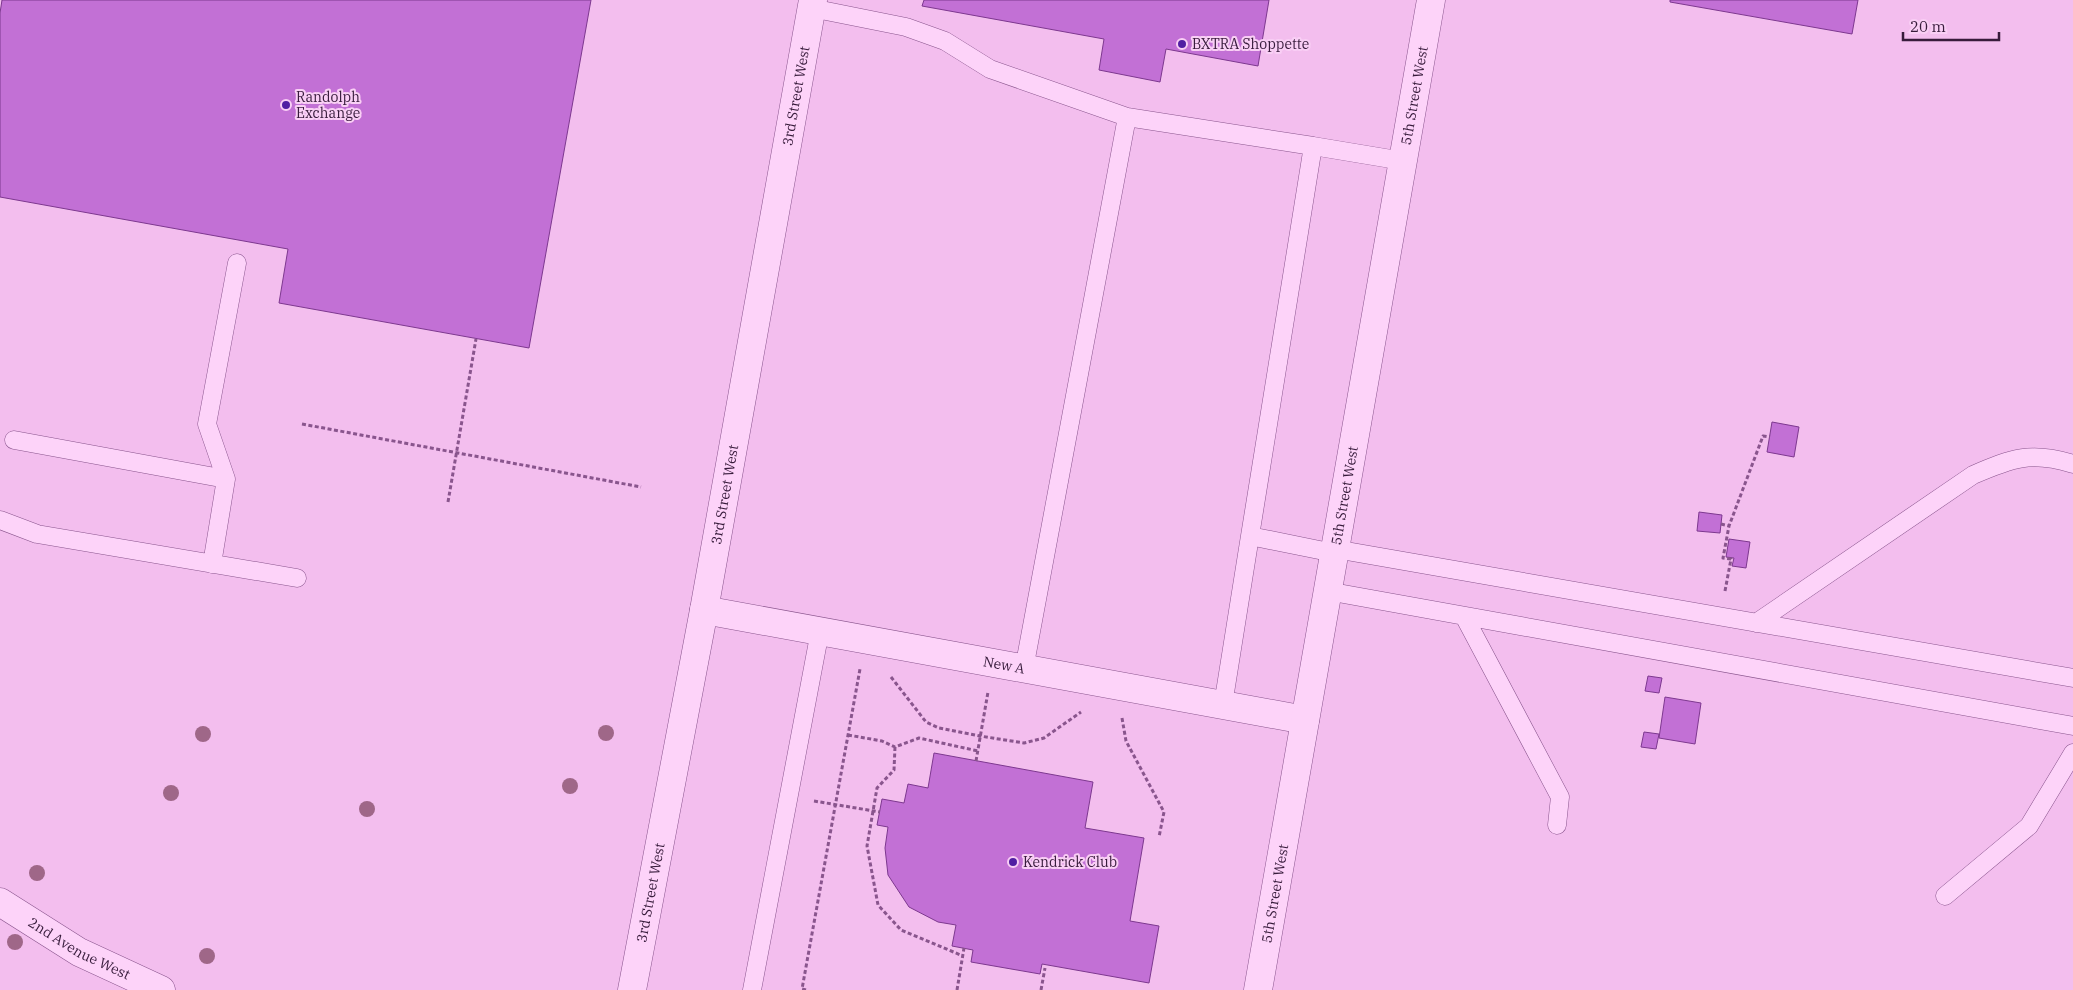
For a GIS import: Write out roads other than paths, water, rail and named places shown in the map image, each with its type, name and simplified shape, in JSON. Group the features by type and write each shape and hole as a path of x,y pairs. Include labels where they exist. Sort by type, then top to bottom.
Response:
{"street":[{"name":"5th Street West","path":"1258,990 1431,0"},
{"name":"3rd Street West","path":"632,990 704,610 812,4"},
{"name":"New A","path":"704,610 1305,720"},
{"name":"2nd Avenue West","path":"0,902 133,984 161,990"}],"lane":[{"path":"812,4 906,27 945,41 990,69 1127,117 1402,161"},
{"path":"1024,669 1127,117"},
{"path":"1222,705 1314,146"},
{"path":"212,564 226,479 207,424 237,263"},
{"path":"14,440 226,479"},
{"path":"1756,622 1973,475 2008,460 2047,456 2073,464"},
{"path":"0,520 37,534 297,578"},
{"path":"1250,536 2073,678"},
{"path":"1328,591 2073,726"},
{"path":"1464,616 1560,798 1557,825"},
{"path":"752,990 820,632"},
{"path":"1945,896 2029,826 2073,753"}],"place":[{"name":"BXTRA Shoppette","path":"1182,44"},
{"name":"Randolph Exchange","path":"286,105"},
{"name":"Kendrick Club","path":"1013,862"}]}
